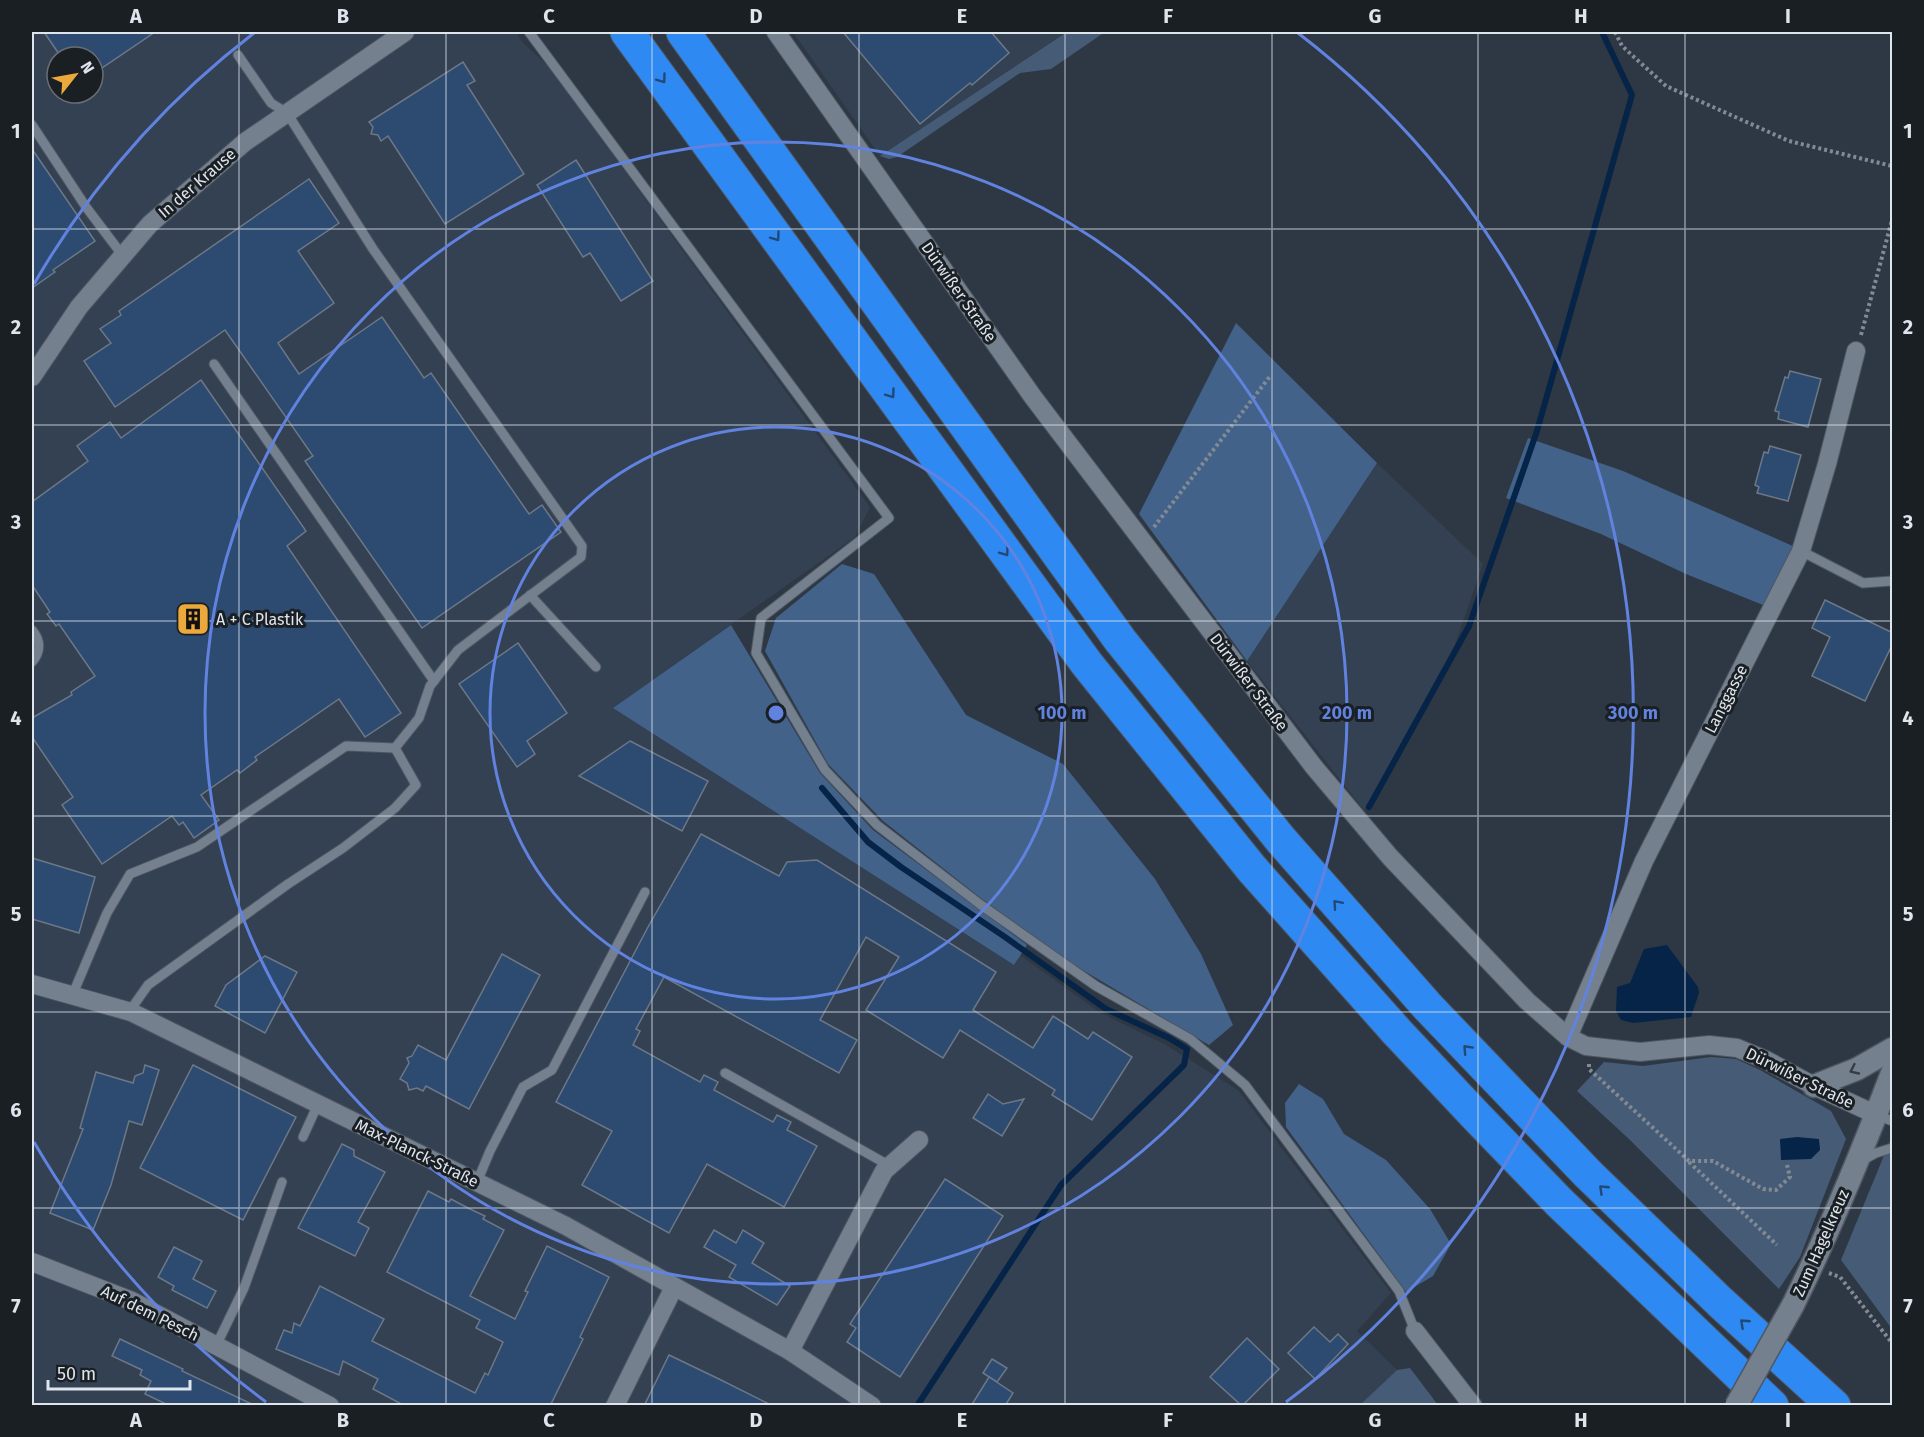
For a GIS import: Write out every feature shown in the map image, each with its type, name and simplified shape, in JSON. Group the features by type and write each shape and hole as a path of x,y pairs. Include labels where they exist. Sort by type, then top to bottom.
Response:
{"highway":[{"path":"627,32 1087,664 1252,868 1396,1032 1536,1178 1772,1406"},
{"path":"683,32 1120,640 1281,840 1428,1007 1588,1174 1720,1302 1834,1406"}],"street":[{"name":"In der Krause","path":"33,372 79,307 150,224 245,142 405,32"},
{"name":"Dürwißer Straße","path":"776,32 1033,397 1314,767 1390,857 1527,1001 1568,1037 1586,1046 1640,1052 1709,1045 1737,1048 1885,1118"},
{"name":"Langgasse","path":"1568,1037 1644,861 1801,551 1827,464 1856,351"},
{"name":"Max-Planck-Straße","path":"32,984 129,1012 566,1226 790,1351 872,1406"},
{"path":"1814,1086 1857,1070 1893,1049"},
{"name":"Zum Hagelkreuz","path":"1736,1406 1793,1305 1856,1164 1885,1118 1893,1073"},
{"path":"790,1351 884,1172 919,1140"},
{"name":"Auf dem Pesch","path":"32,1262 132,1301 330,1406"},
{"path":"615,1406 674,1287"},
{"path":"1415,1331 1473,1406"}],"lane":[{"path":"529,32 889,518 760,618 756,653 825,770 878,825 981,905 1096,986 1190,1039 1245,1085 1399,1291 1415,1331"},
{"path":"238,55 271,103 286,113 374,249 582,546 581,557 458,650 430,686 419,718 395,748"},
{"path":"32,125 86,207 123,256"},
{"path":"214,364 434,681"},
{"path":"1801,551 1863,583 1893,581"},
{"path":"530,595 596,667"},
{"path":"32,630 38,639 39,647 38,654 32,662"},
{"path":"72,996 107,913 130,874 197,847 346,746 395,748"},
{"path":"129,1012 148,985 288,884 343,848 395,808 416,785 395,748"},
{"path":"477,1182 490,1151 523,1088 552,1070 645,892"},
{"path":"725,1073 890,1166"},
{"path":"303,1137 318,1104"},
{"path":"1856,1164 1876,1153 1893,1148"},
{"path":"216,1346 244,1288 282,1182"}],"path":[{"path":"1615,32 1622,46 1666,86 1790,141 1893,166"},
{"path":"1856,351 1893,220"},
{"path":"1143,542 1271,375"},
{"path":"1586,1046 1589,1069 1777,1245"},
{"path":"1689,1161 1713,1161 1763,1189 1776,1190 1790,1178 1788,1165"},
{"path":"1812,1266 1840,1277 1893,1342"}],"shaded area":[{"path":"32,32 516,32 523,43 548,66 870,507 855,537 613,708 1014,965 1020,955 1101,1013 1166,1045 1238,1090 1391,1293 1357,1331 1397,1370 1360,1406 32,1405"},
{"path":"793,32 1067,32 880,156"},
{"path":"1067,32 1105,32 1051,69 1020,73 897,157 889,159 880,156"},
{"path":"1236,323 1377,463 1247,661 1139,514"},
{"path":"1528,438 1623,471 1795,547 1768,607 1686,574 1601,534 1506,498"},
{"path":"1377,463 1483,564 1453,650 1364,810 1247,661"},
{"path":"842,564 874,574 966,715 1063,764 1155,879 1201,954 1233,1025 1209,1045 1069,962 982,899 883,821 828,764 765,651 776,618"},
{"path":"731,625 820,773 873,830 1027,945 1014,965 613,708"},
{"path":"1667,945 1698,987 1699,993 1691,1017 1633,1023 1621,1020 1616,1011 1617,987 1630,983 1644,949"},
{"path":"1711,1057 1736,1059 1760,1070 1831,1111 1846,1139 1800,1257 1779,1289 1630,1140 1577,1091 1604,1062 1643,1066"},
{"path":"1299,1084 1323,1099 1344,1134 1386,1160 1430,1209 1451,1244 1433,1276 1406,1292 1286,1127 1285,1103"},
{"path":"1892,1136 1892,1329 1841,1260"},
{"path":"1797,1137 1819,1139 1820,1150 1811,1159 1781,1160 1780,1139"},
{"path":"1410,1368 1438,1405 1360,1405 1397,1370"}],"building":[{"path":"44,32 155,32 105,66 105,45 53,45"},
{"path":"843,32 991,32 1009,53 972,85 970,83 920,124"},
{"path":"463,62 475,81 467,85 524,174 445,224 388,136 381,141 378,135 371,134 373,127 369,122"},
{"path":"32,149 95,241 53,270 55,272 32,288"},
{"path":"576,160 653,281 621,301 590,253 583,257 537,185"},
{"path":"309,179 339,223 298,251 334,303 278,343 299,374 382,317 424,378 431,373 529,514 542,505 561,532 422,628 305,461 313,456 225,330 115,407 84,361 111,343 100,329 121,315 119,311"},
{"path":"1790,371 1821,379 1808,427 1778,419 1779,412 1775,411 1785,377 1788,378"},
{"name":"A + C Plastik","path":"201,380 306,531 287,546 401,713 365,737 339,699 255,757 257,760 240,773 237,770 201,795 219,820 194,838 183,822 179,825 172,816 102,864 62,805 73,797 32,737 32,718 72,695 71,692 95,676 59,624 56,626 47,614 50,612 32,585 32,502 88,461 77,446 110,422 121,438"},
{"path":"1770,446 1801,455 1788,501 1757,493 1759,487 1755,485 1764,452 1768,453"},
{"path":"1825,600 1893,633 1893,643 1865,701 1812,676 1830,637 1812,628"},
{"path":"518,643 567,713 527,741 535,754 517,767 459,684"},
{"path":"630,741 708,781 682,831 579,776"},
{"path":"701,834 779,876 787,862 817,860 996,972 973,1010 1033,1048 1053,1016 1088,1039 1093,1032 1132,1057 1092,1120 1052,1095 1055,1090 960,1030 943,1058 866,1010 899,957 866,937 820,1020 857,1040 839,1073 664,977 636,1029 640,1031 633,1045 700,1082 704,1075 718,1082 714,1090 773,1122 777,1115 791,1122 787,1130 817,1146 784,1207 707,1164 669,1233 582,1185 612,1131 556,1102 648,927"},
{"path":"32,858 95,877 79,933 32,919"},
{"path":"502,954 540,975 469,1109 426,1086 423,1091 417,1088 409,1090 407,1083 400,1079 409,1063 407,1058 412,1056 418,1045 446,1060"},
{"path":"265,956 297,972 265,1033 215,1006 226,985"},
{"path":"145,1065 159,1070 142,1125 129,1121 111,1185 93,1230 50,1213 83,1129 80,1128 96,1072 133,1083 135,1076 143,1073"},
{"path":"193,1065 296,1117 243,1220 140,1168"},
{"path":"988,1094 1003,1104 1024,1099 1002,1136 973,1118"},
{"path":"342,1144 354,1150 354,1156 385,1172 358,1222 369,1228 355,1256 298,1228"},
{"path":"945,1179 1003,1216 900,1377 847,1342 856,1328 850,1324"},
{"path":"428,1191 449,1202 451,1199 485,1216 483,1219 504,1230 470,1296 515,1319 528,1292 525,1291 547,1246 609,1277 580,1337 583,1339 550,1406 405,1406 373,1389 378,1379 343,1361 339,1375 276,1349 284,1330 292,1333 294,1323 300,1326 320,1286 384,1319 372,1341 475,1393 485,1373 488,1375 503,1342 476,1328 480,1320 387,1272"},
{"path":"714,1230 736,1243 743,1230 764,1243 752,1263 790,1286 777,1305 729,1277 736,1265 704,1247"},
{"path":"174,1247 202,1261 193,1279 216,1291 207,1308 172,1290 174,1286 158,1277"},
{"path":"1314,1327 1330,1342 1338,1334 1348,1344 1315,1379 1288,1353"},
{"path":"1247,1338 1279,1369 1242,1406 1210,1377"},
{"path":"120,1339 256,1406 170,1406 145,1394 151,1381 140,1375 142,1370 112,1356"},
{"path":"669,1355 719,1379 773,1406 644,1406"},
{"path":"992,1359 1007,1368 997,1382 983,1373"},
{"path":"989,1377 1013,1393 1005,1406 971,1406"}],"waterway":[{"path":"1369,807 1469,626 1537,431 1632,95 1602,32"},
{"path":"822,788 868,842 901,867 1106,1009 1169,1038 1187,1049 1184,1065 1061,1185 917,1406"}],"place":[{"name":"A + C Plastik","path":"193,619"}]}
